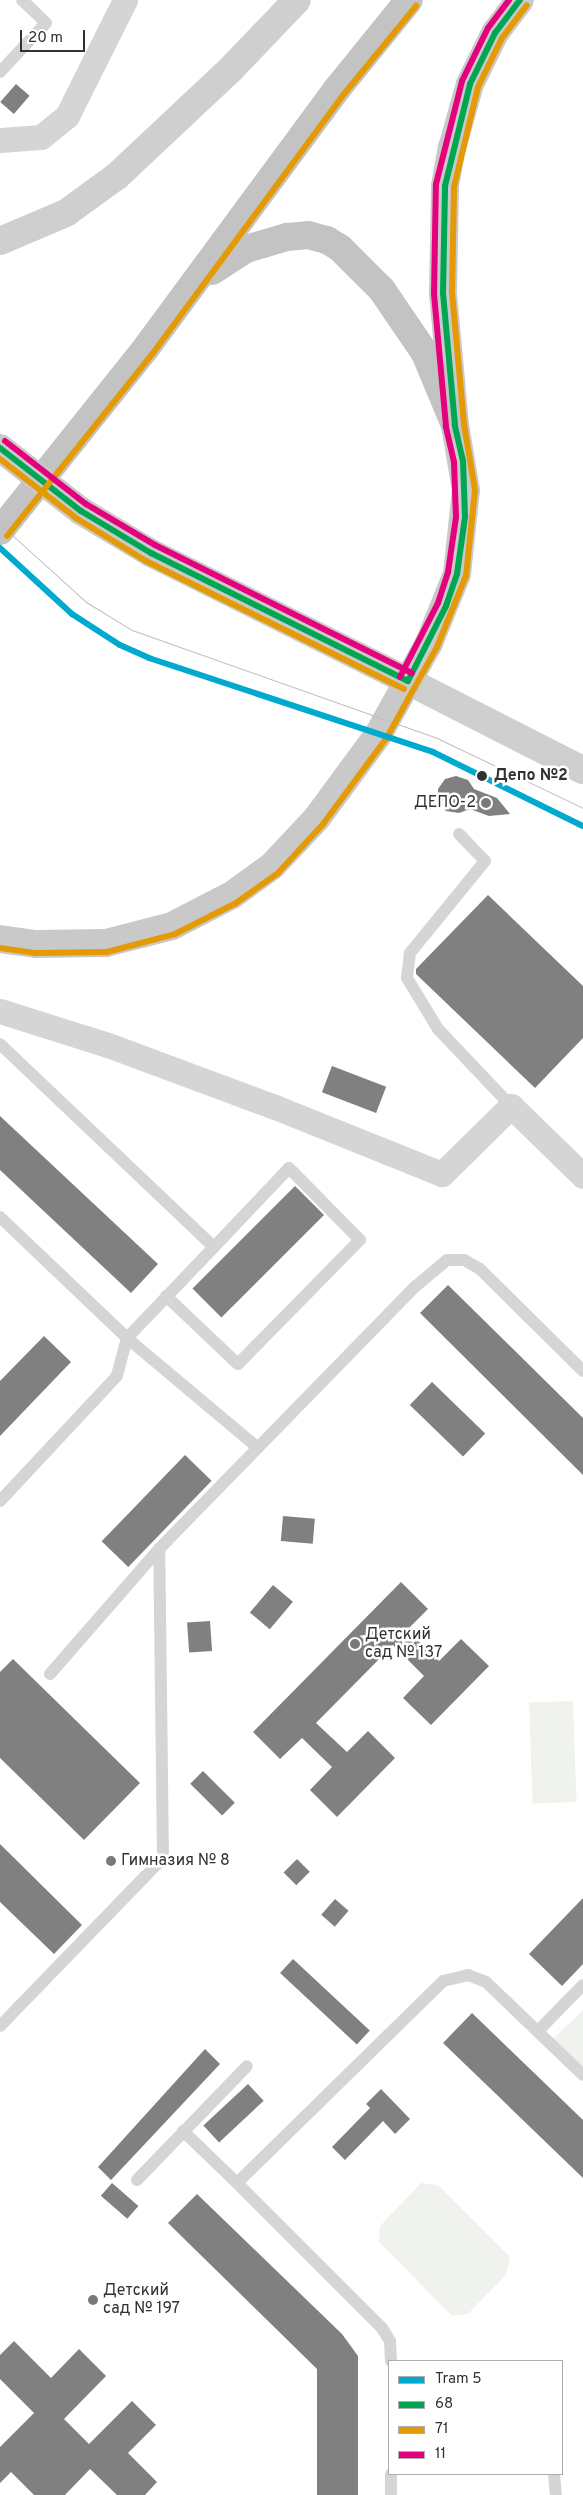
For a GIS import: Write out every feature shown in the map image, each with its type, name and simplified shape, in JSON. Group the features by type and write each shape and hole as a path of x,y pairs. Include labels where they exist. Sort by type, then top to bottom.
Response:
{"highway":[{"path":"146,348 337,89 409,0"},
{"path":"0,531 146,348 212,271 246,248 287,237 308,235 327,240 352,258 382,290 425,354 455,425"}],"main road":[{"path":"0,241 66,213 117,176 231,69 297,0"},
{"path":"337,89 396,0"},
{"path":"0,939 36,944 106,943 172,926 232,895 272,866 317,818 378,735 408,681 429,643 457,574 466,490 455,425 443,293 445,186 452,148 470,84 495,33 520,0"},
{"path":"0,448 81,511 151,553 583,770"}],"street":[{"path":"0,140 41,137 67,116 125,0"},
{"path":"0,1011 127,1052 275,1107 442,1174 511,1106 583,1176"}],"lane":[{"path":"0,72 46,23 22,0"},
{"path":"459,834 485,861 410,953 407,978 438,1029 511,1106"},
{"path":"0,1044 214,1246"},
{"path":"0,1501 117,1376 127,1338 166,1296 289,1168 360,1240 238,1364 166,1296"},
{"path":"0,1217 127,1338 256,1448"},
{"path":"50,1674 159,1549 416,1286 447,1260 464,1260 480,1269 583,1371"},
{"path":"0,2026 163,1858 159,1549"},
{"path":"237,2184 443,1981 468,1975 486,1982 583,2075"},
{"path":"538,2031 583,1984"},
{"path":"137,2180 247,2066"},
{"path":"183,2131 382,2328 390,2342 391,2360"},
{"path":"391,2475 391,2495"},
{"path":"554,2475 556,2495"}],"shaded area":[{"path":"573,1701 577,1802 533,1803 529,1703"},
{"path":"583,2010 583,2071 552,2040"},
{"path":"421,2183 438,2185 510,2257 506,2275 468,2314 452,2316 379,2242 380,2226"}],"building":[{"path":"16,84 30,96 14,114 0,102"},
{"path":"456,776 468,780 474,789 497,798 510,814 489,816 470,809 459,813 446,811 438,801 438,789 445,779"},
{"path":"488,895 583,986 583,1038 535,1088 416,974 416,969"},
{"path":"332,1066 386,1087 376,1113 322,1092"},
{"path":"0,1116 158,1264 131,1293 0,1170"},
{"path":"295,1186 324,1215 221,1318 192,1289"},
{"path":"448,1285 583,1418 583,1475 420,1313"},
{"path":"44,1336 71,1362 0,1436 0,1381"},
{"path":"432,1382 485,1433 463,1456 410,1405"},
{"path":"185,1455 212,1481 128,1567 102,1541"},
{"path":"283,1516 315,1519 313,1544 281,1541"},
{"path":"401,1582 428,1609 407,1630 439,1661 461,1639 489,1666 431,1725 403,1698 424,1676 393,1645 316,1723 347,1752 368,1731 395,1758 337,1817 310,1790 332,1767 302,1738 280,1759 253,1732"},
{"path":"273,1585 293,1602 270,1629 250,1613"},
{"path":"210,1621 212,1651 189,1653 187,1623"},
{"path":"13,1659 140,1783 84,1840 0,1758 0,1672"},
{"path":"203,1771 235,1803 222,1816 190,1784"},
{"path":"0,1844 82,1925 54,1954 0,1902"},
{"path":"297,1859 310,1872 296,1885 284,1872"},
{"path":"583,1898 583,1964 562,1986 529,1954"},
{"path":"335,1899 349,1911 335,1927 321,1915"},
{"path":"293,1959 370,2031 357,2045 280,1973"},
{"path":"472,2013 583,2120 583,2178 443,2043"},
{"path":"205,2049 220,2064 111,2180 98,2167"},
{"path":"248,2084 264,2101 219,2142 203,2126"},
{"path":"381,2089 410,2119 395,2134 383,2121 345,2160 332,2147 370,2108 366,2104"},
{"path":"112,2183 138,2206 127,2219 101,2196"},
{"path":"197,2194 342,2334 358,2356 358,2495 317,2495 317,2369 168,2223"},
{"path":"14,2341 51,2378 79,2349 106,2376 64,2419 89,2444 132,2401 156,2425 128,2453 157,2482 145,2495 117,2495 90,2469 65,2495 34,2495 11,2472 0,2483 0,2447 34,2413 0,2379 0,2355"}],"tram line":[{"path":"0,524 86,602 132,630 439,739 583,808"},
{"name":"5","path":"0,548 72,614 120,645 149,658 433,752 583,826"}],"transit line":[{"name":"11","path":"400,677 438,603 448,572 456,517 454,462 446,426 434,294 436,184 462,81 488,28 509,0"},
{"name":"68","path":"408,681 446,606 457,574 465,517 463,461 455,425 443,293 445,186 470,84 495,33 520,0"},
{"name":"71","path":"0,948 35,953 107,952 175,934 236,903 278,873 323,824 386,739 437,647 466,576 475,490 464,424 452,293 454,187 478,87 502,38 527,5"},
{"name":"71","path":"7,536 153,353 344,94 416,6"},
{"name":"11","path":"5,441 86,504 155,545 412,673"},
{"name":"68","path":"0,448 81,511 151,553 408,681"},
{"name":"71","path":"0,459 76,518 146,561 404,689"}],"place":[{"name":"Депо №2","path":"482,776"},
{"name":"ДЕПО-2","path":"486,803"},
{"name":"Детский сад № 137","path":"355,1644"},
{"name":"Гимназия № 8","path":"111,1861"},
{"name":"Детский сад № 197","path":"93,2300"}]}
